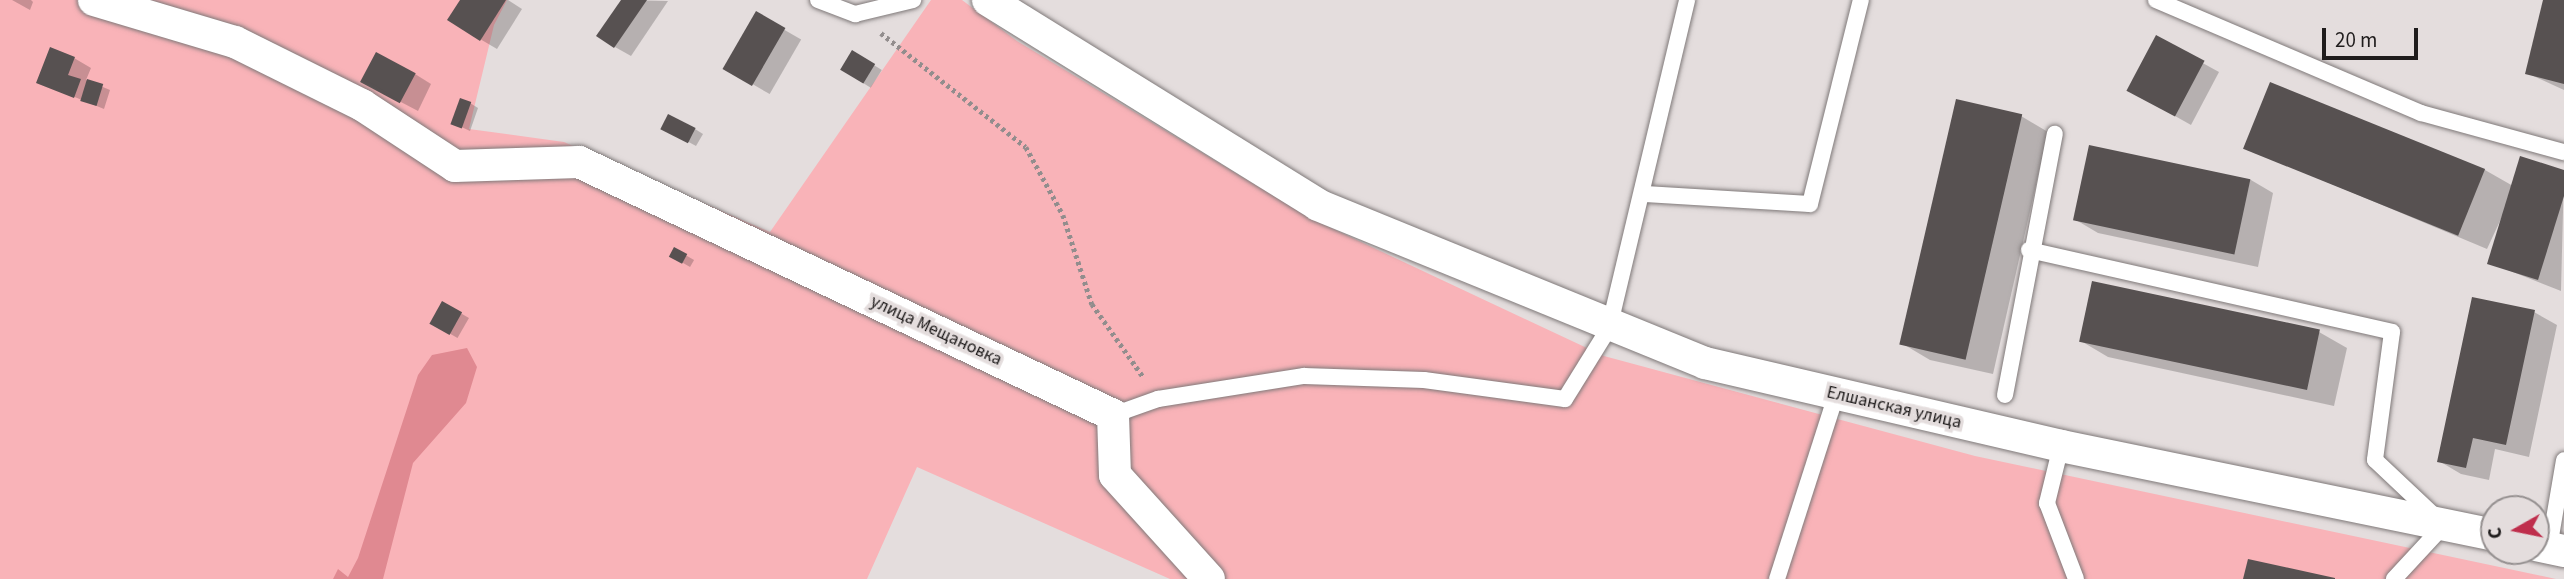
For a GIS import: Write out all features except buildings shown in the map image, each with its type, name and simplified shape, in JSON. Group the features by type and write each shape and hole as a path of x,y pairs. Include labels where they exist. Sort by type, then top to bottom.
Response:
{"street":[{"name":"улица Мещановка","path":"94,0 235,42 362,106 455,166 579,162 1113,415"},
{"name":"Елшанская улица","path":"988,0 1318,205 1609,328 1705,363 2061,446 2480,533"},
{"path":"1113,415 1115,475 1209,579"}],"lane":[{"path":"818,0 855,14 914,0"},
{"path":"1113,415 1158,399 1304,376 1424,380 1566,399 1609,328 1644,194 1687,0"},
{"path":"1644,194 1811,204 1861,0"},
{"path":"2156,0 2421,113 2564,152"},
{"path":"2005,395 2029,250 2055,134"},
{"path":"2029,250 2392,332 2375,460 2444,525 2393,579"},
{"path":"1777,579 1836,395"},
{"path":"2061,446 2047,503 2076,579"},
{"path":"2550,548 2564,460"}],"path":[{"path":"855,14 1026,147 1063,215 1092,304 1158,399"}],"shaded area":[{"path":"0,0 507,0 494,25 469,129 564,142 770,232 931,0 962,0 1017,41 1310,218 1604,356 1975,456 2556,579 1170,579 917,467 867,579 0,579"},
{"path":"467,348 477,367 466,403 413,463 383,579 333,579 338,569 348,577 358,558 418,375 432,355"}]}
